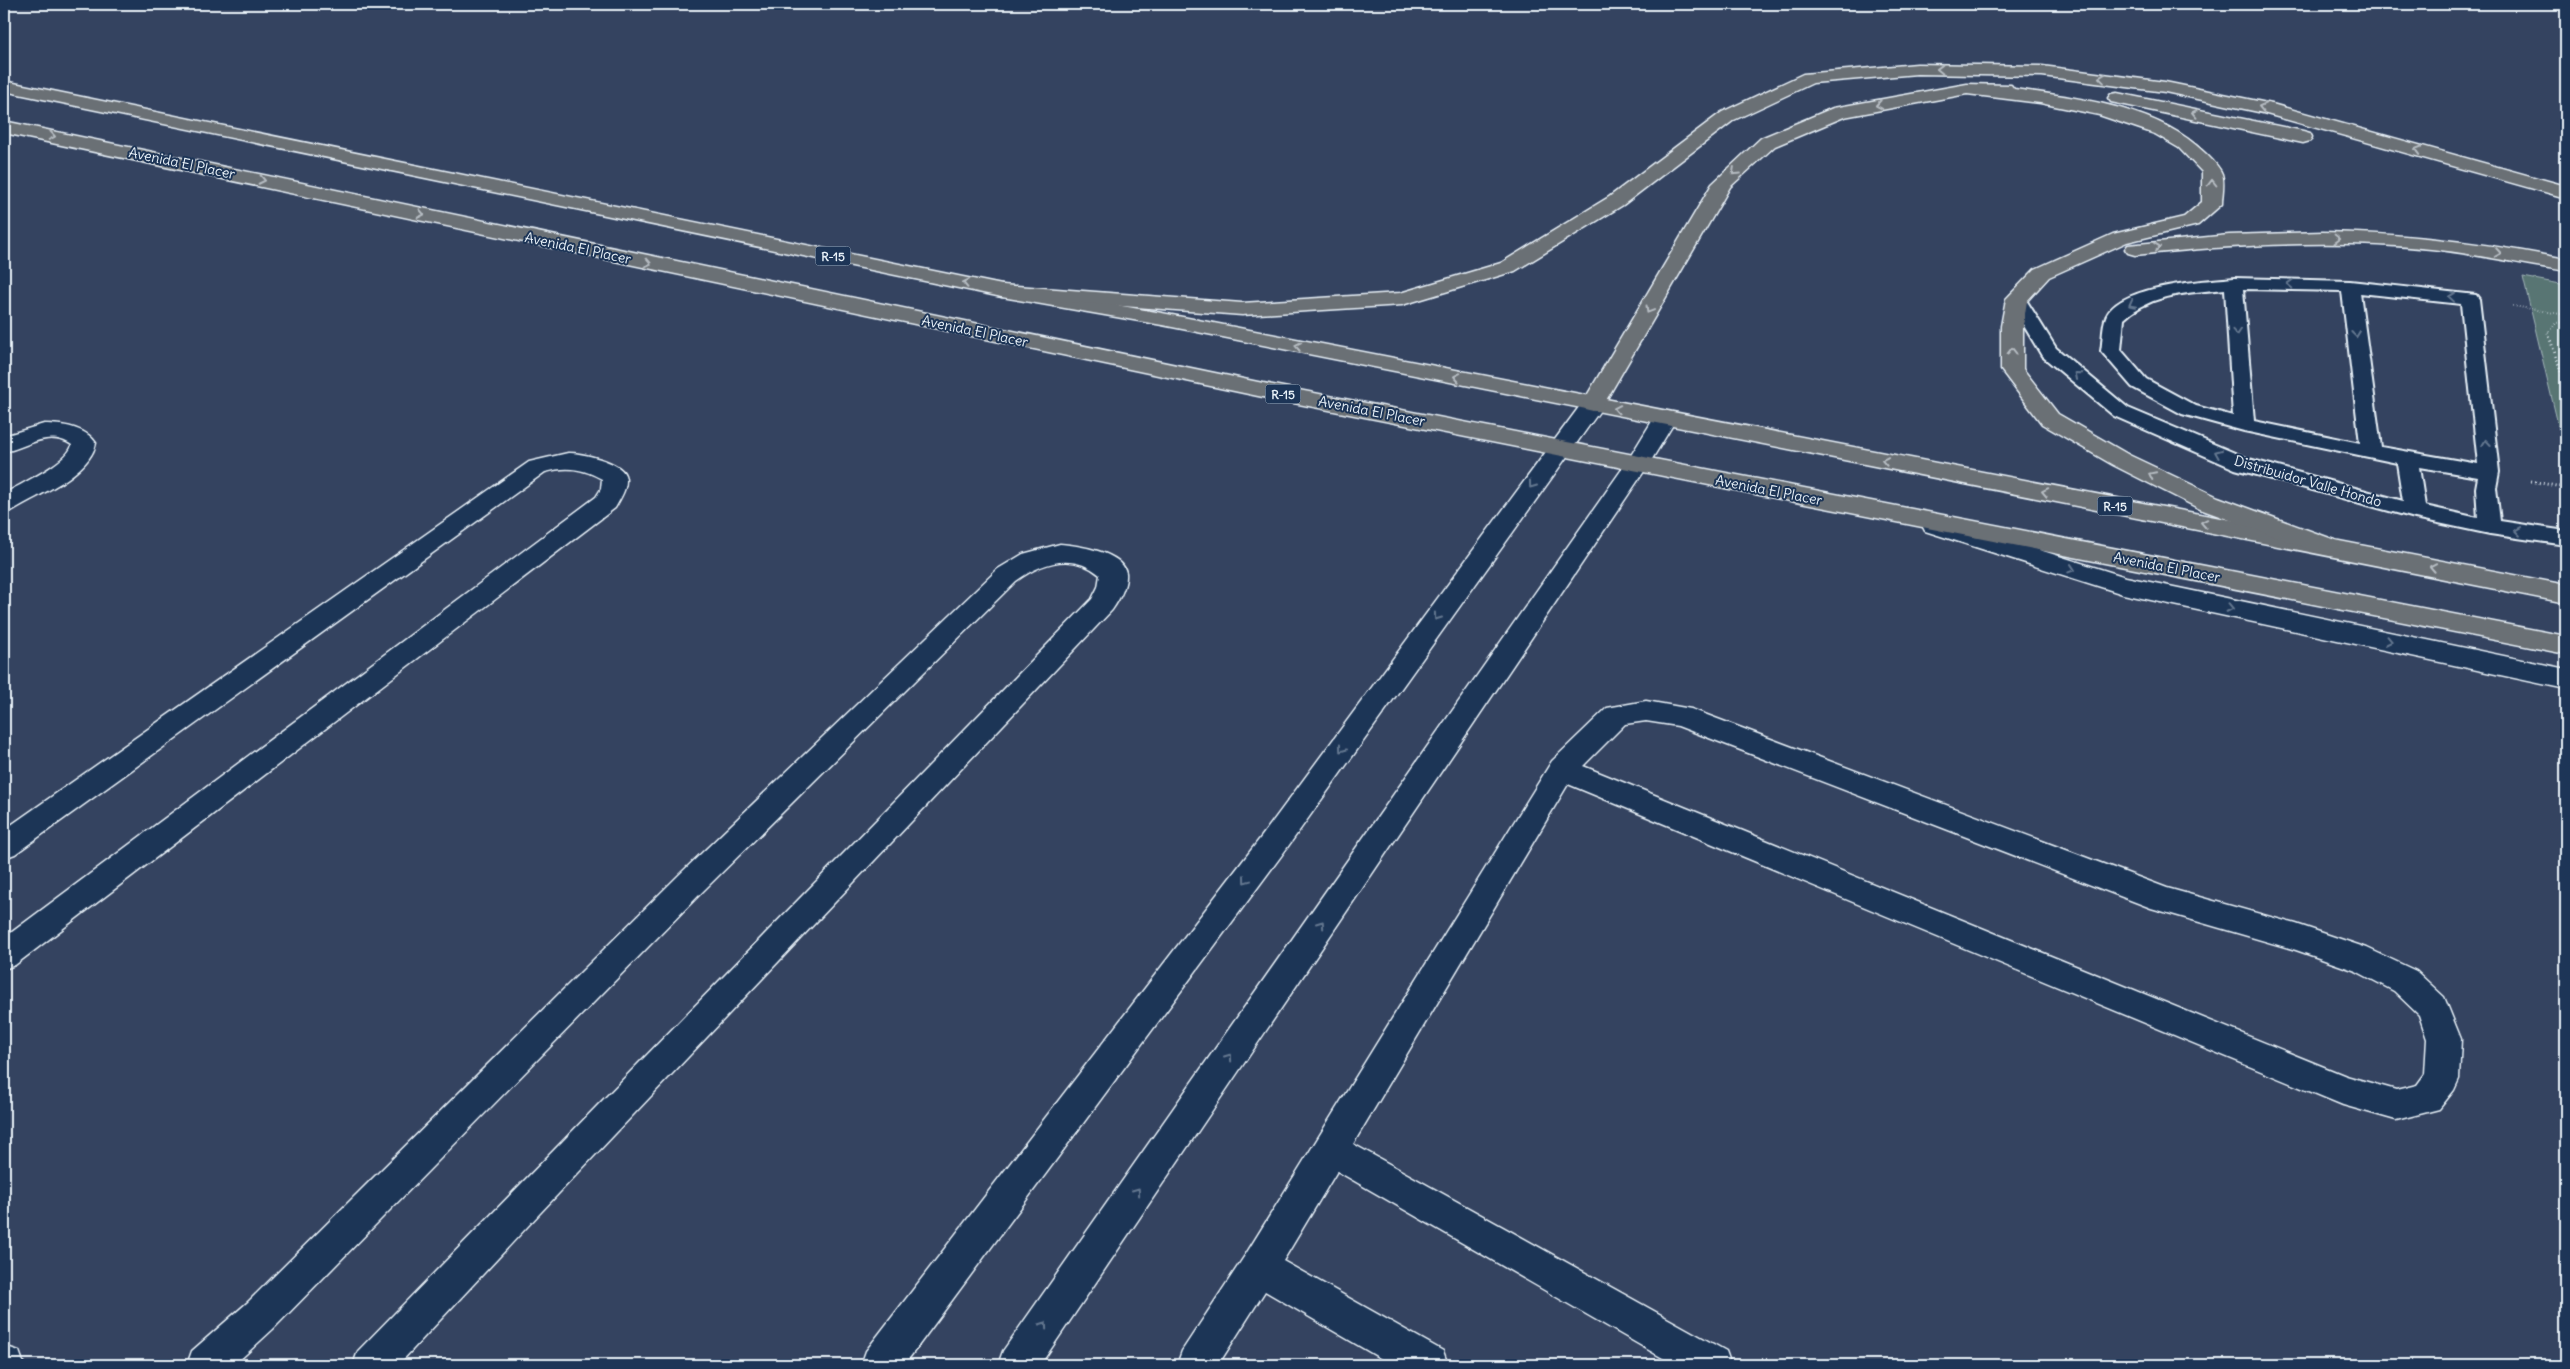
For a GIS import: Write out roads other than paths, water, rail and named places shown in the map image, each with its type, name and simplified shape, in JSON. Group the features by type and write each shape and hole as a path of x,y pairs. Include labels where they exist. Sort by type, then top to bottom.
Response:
{"main road":[{"path":"1002,291 1242,309 1402,299 1508,267 1616,201 1728,116 1809,78 1916,69 2042,70 2165,86 2266,108 2566,192"},
{"name":"R-15","path":"4,86 1002,291 1172,321 2566,594"},
{"path":"1593,404 1722,184 1768,142 1840,112 1967,89 2044,89 2133,100 2271,129 2566,201"},
{"path":"1967,89 2049,99 2117,114 2162,131 2194,149 2212,174 2212,204 2191,221 2120,238 2042,273 2016,299 2012,326 2012,370 2050,419 2121,460 2209,503 2326,546"},
{"name":"Avenida El Placer","path":"4,127 156,157 762,287 1637,464 2566,645"},
{"path":"2042,273 2077,266 2127,250 2183,244 2282,238 2387,240 2497,252 2566,265"},
{"path":"2462,573 2566,586"}],"street":[{"path":"880,1365 1273,844 1558,448 1593,404"},
{"path":"1017,1365 1637,464 1665,418"},
{"path":"4,445 36,432 56,431 74,435 84,443 82,453 71,465 4,504"},
{"path":"4,846 538,467 555,461 578,460 596,465 614,476 614,489 606,502 4,956"},
{"path":"1909,517 2123,585 2566,679"},
{"path":"206,1365 260,1316 691,883 1007,575 1021,563 1042,555 1066,552 1105,562 1113,572 1111,587 1103,604 527,1201 372,1365"},
{"path":"1196,1365 1259,1267 1562,769 1617,715 1646,711 1681,716 2162,898 2367,961 2405,981 2432,1007 2444,1039 2442,1080 2427,1098 2396,1105 2342,1090 1562,769"},
{"path":"1330,1149 1712,1365"},
{"path":"1259,1267 1429,1365"}],"lane":[{"path":"2234,283 2244,425"},
{"path":"2489,472 2407,459 2244,425 2189,410 2139,383 2111,351 2115,317 2126,307 2159,291 2234,283 2350,286 2470,299 2489,472 2486,488 2490,527"},
{"path":"2350,286 2371,451"},
{"name":"Distribuidor Valle Hondo","path":"2016,299 2049,352 2122,412 2242,464 2415,511 2490,527 2566,538"},
{"path":"2407,459 2415,511"}]}
